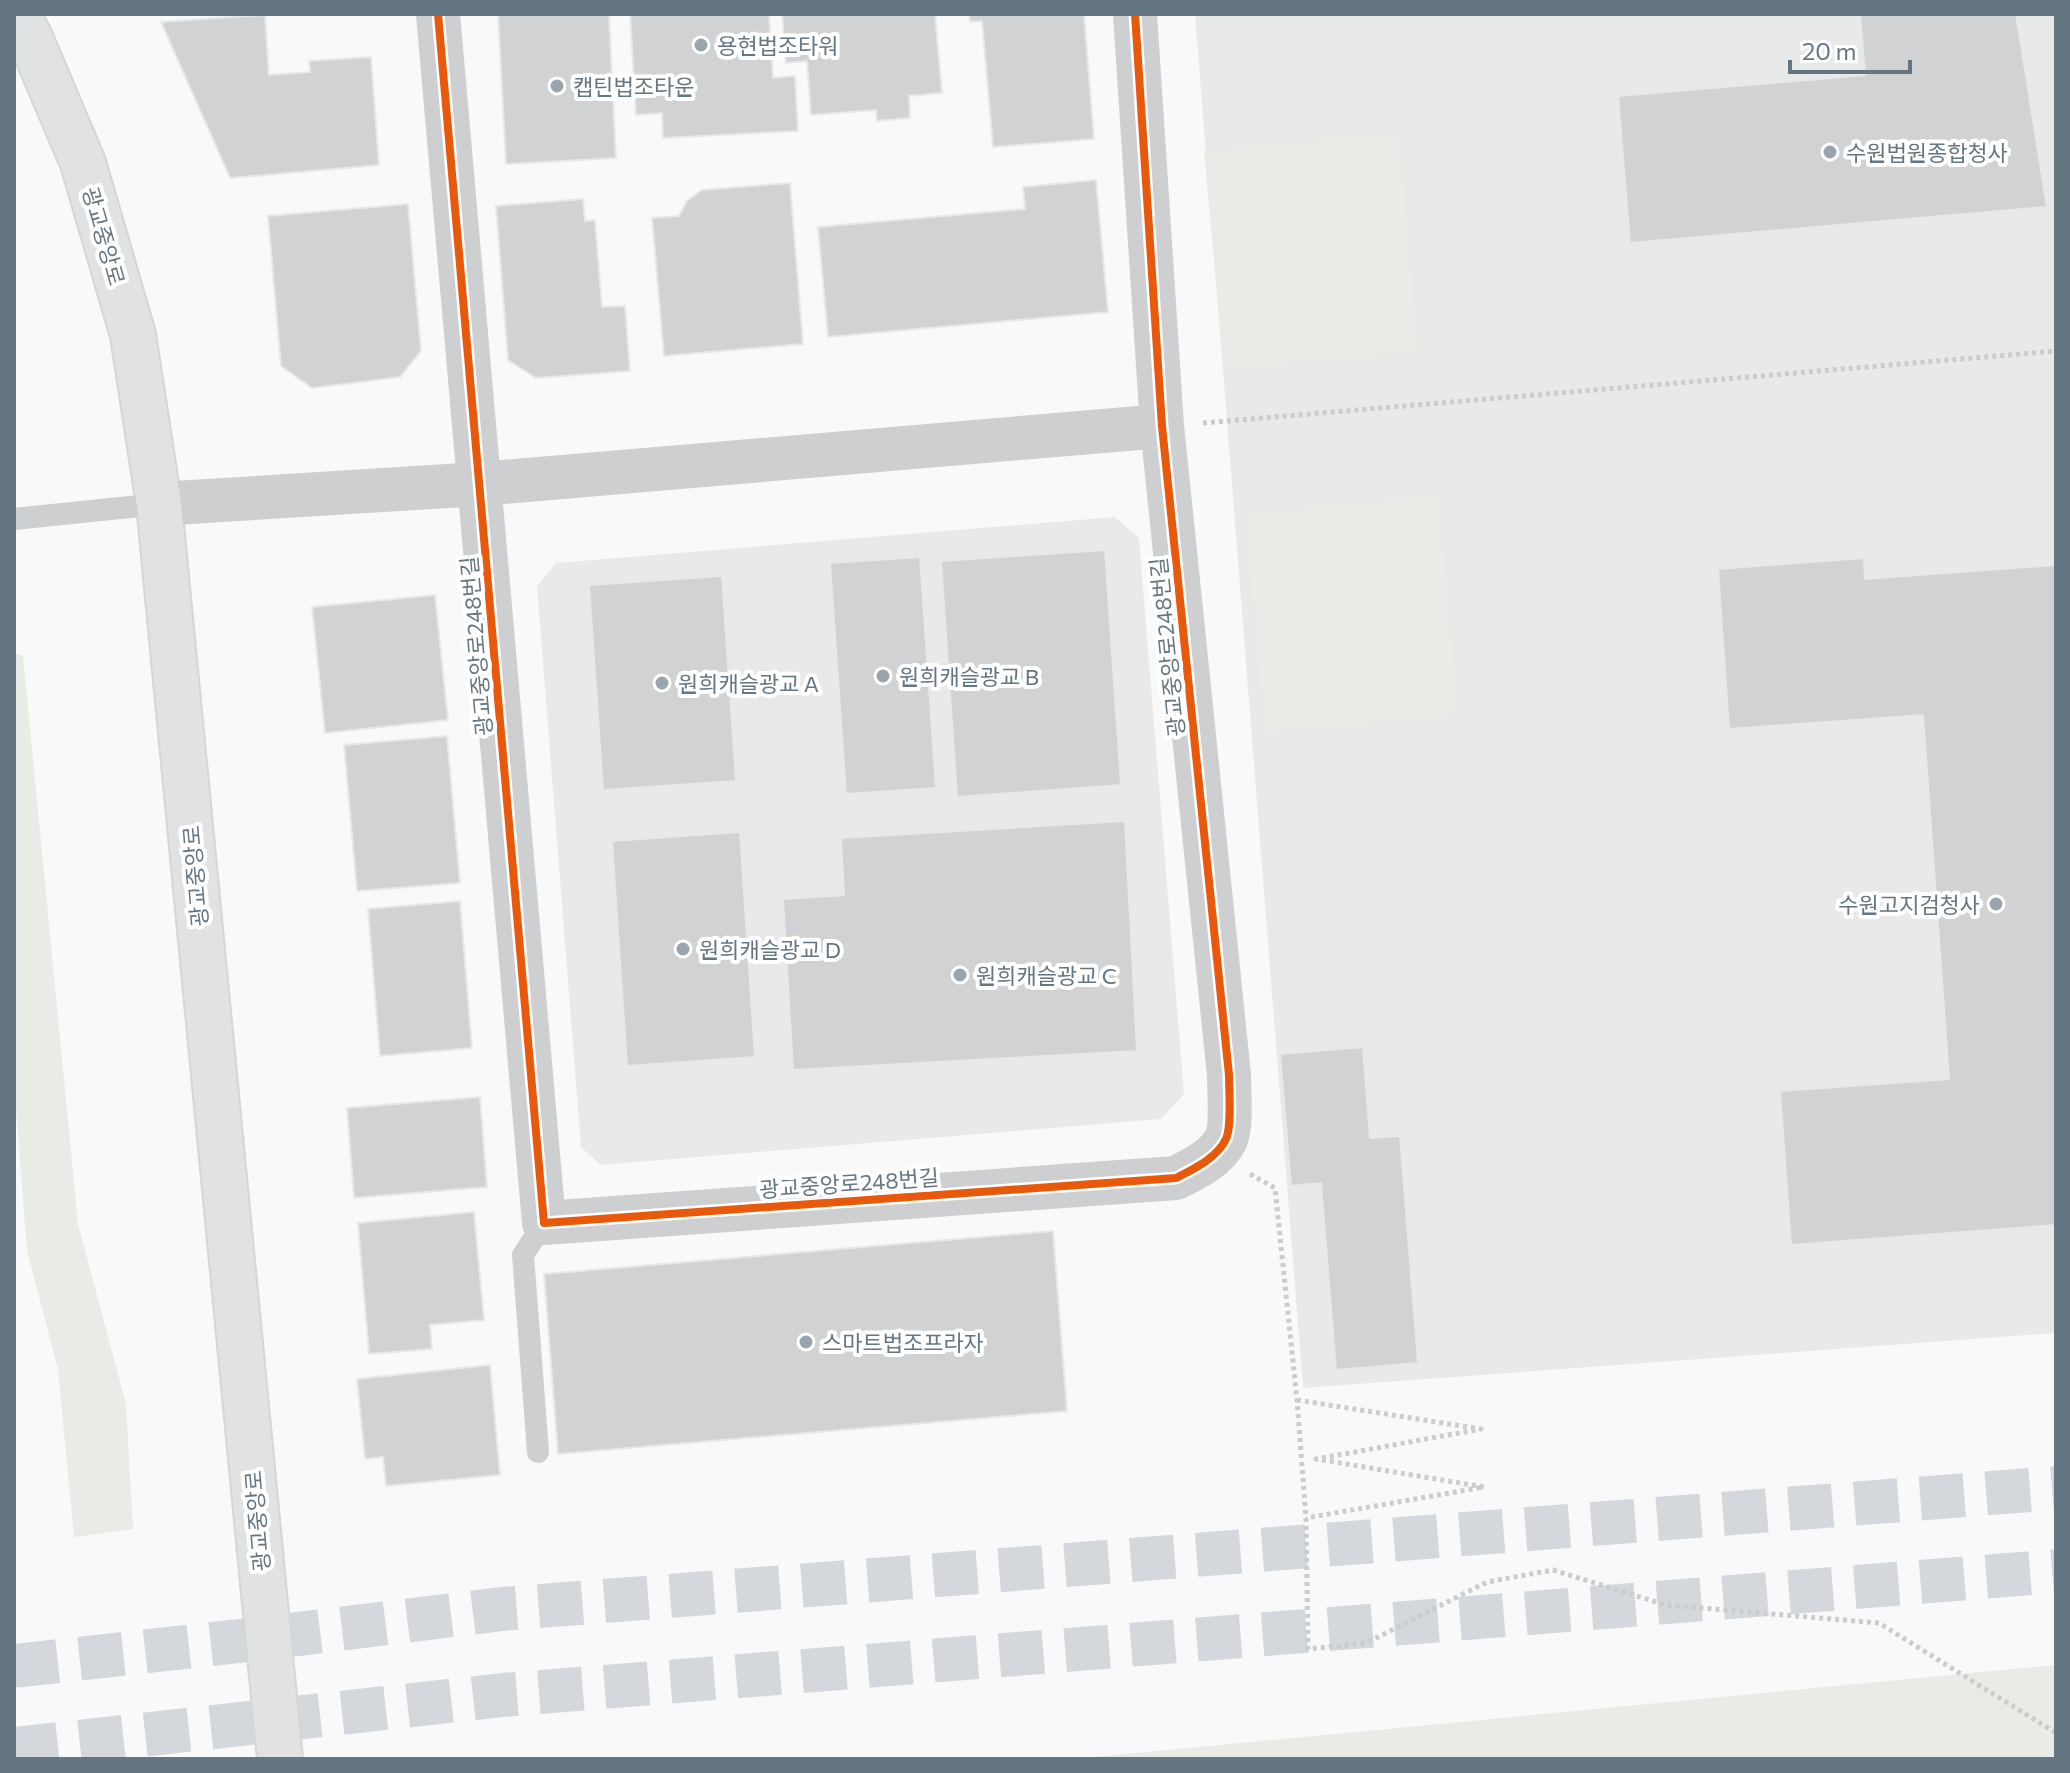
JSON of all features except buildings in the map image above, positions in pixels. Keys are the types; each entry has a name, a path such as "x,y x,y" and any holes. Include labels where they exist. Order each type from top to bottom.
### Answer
{"main road":[{"name":"광교중앙로","path":"17,14 83,163 133,335 159,504 280,1759"}],"street":[{"name":"광교중앙로248번길","path":"438,14 544,1223 1176,1178 1213,1156 1227,1138 1229,1075 1162,426 1135,14"},
{"path":"159,504 480,484 1162,426"}],"lane":[{"path":"14,519 159,504"},
{"path":"538,1452 523,1255 544,1223"}],"path":[{"path":"1162,426 2056,351"},
{"path":"1213,1156 1275,1188 1306,1518 1308,1649 1366,1643 1487,1582 1553,1570 1666,1605 1879,1623 2056,1733"},
{"path":"1297,1400 1481,1429 1316,1459 1484,1487 1306,1518"}],"shaded area":[{"path":"1195,14 2056,14 2056,1333 1303,1388"},
{"path":"1399,132 1419,352 1224,370 1204,151"},
{"path":"1439,495 1459,715 1264,733 1244,514"},
{"path":"1115,517 1139,538 1184,1094 1161,1119 601,1165 581,1147 537,586 556,563"},
{"path":"14,653 23,656 78,1224 126,1404 133,1529 74,1537 58,1369 27,1251 14,1082"},
{"path":"2056,1665 2056,1759 1073,1759"}],"tunnel":[{"path":"14,1666 502,1609 2056,1488"},
{"path":"14,1749 503,1695 2056,1571"}],"cycle path":[{"path":"438,14 544,1223 1176,1178 1211,1157 1226,1139 1230,1117 1229,1075 1162,426 1135,14"}],"place":[{"name":"용현법조타워","path":"701,45"},
{"name":"캡틴법조타운","path":"557,86"},
{"name":"수원법원종합청사","path":"1830,152"},
{"name":"원희캐슬광교 B","path":"883,676"},
{"name":"원희캐슬광교 A","path":"662,683"},
{"name":"수원고지검청사","path":"1996,904"},
{"name":"원희캐슬광교 D","path":"683,949"},
{"name":"원희캐슬광교 C","path":"960,975"},
{"name":"스마트법조프라자","path":"806,1342"}]}
